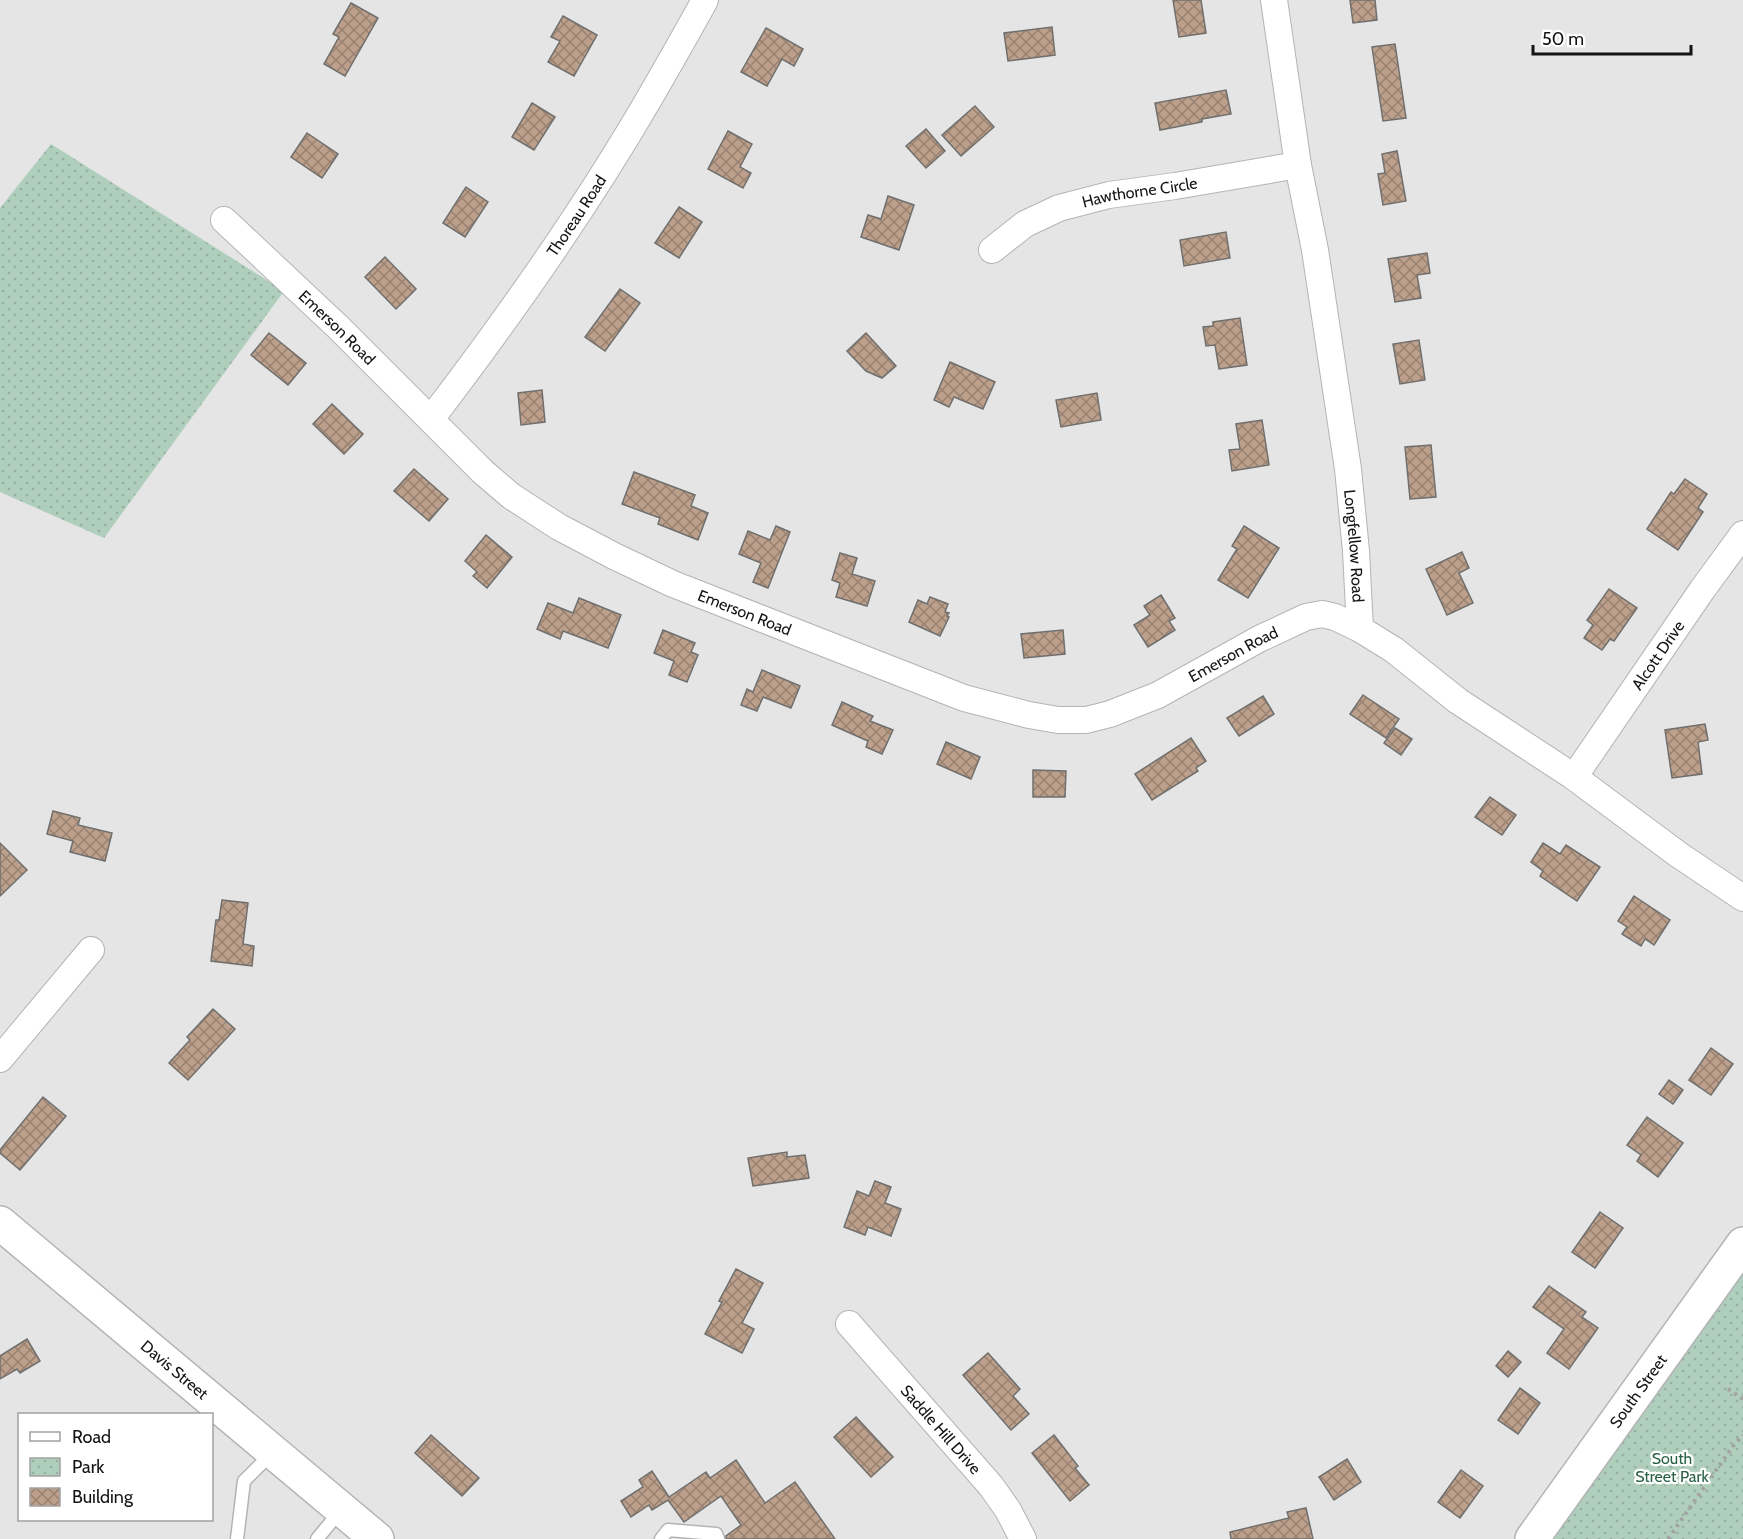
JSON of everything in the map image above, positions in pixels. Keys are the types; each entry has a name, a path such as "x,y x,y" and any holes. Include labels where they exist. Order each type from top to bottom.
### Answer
{"street":[{"name":"Thoreau Road","path":"431,419 490,341 584,202 649,100 705,0"},
{"name":"Longfellow Road","path":"1274,0 1298,165 1315,250 1348,469 1356,551 1360,629"},
{"name":"Hawthorne Circle","path":"992,250 1025,224 1059,208 1109,195 1298,165"},
{"name":"Emerson Road","path":"224,220 338,327 483,472 511,496 559,527 673,584 964,698 1029,715 1058,720 1086,720 1110,714 1158,695 1259,639 1306,617 1322,614 1335,617 1360,629"},
{"name":"Alcott Drive","path":"1574,777 1743,534"},
{"path":"1360,629 1394,650 1458,701 1574,777 1679,855 1743,898"},
{"path":"0,1059 91,950"},
{"name":"Davis Street","path":"0,1222 377,1539"},
{"name":"South Street","path":"1532,1539 1743,1244"},
{"name":"Saddle Hill Drive","path":"849,1324 991,1486 1008,1510 1023,1539"}],"lane":[{"path":"237,1539 244,1480 273,1451"},
{"path":"317,1539 342,1509"},
{"path":"661,1539 668,1530 716,1534 718,1539"}],"path":[{"path":"1728,1389 1743,1399"},
{"path":"1668,1539 1743,1435"}],"green space":[{"path":"51,144 284,291 104,538 0,492 0,208"},
{"name":"South Street Park","path":"1743,1244 1743,1539 1532,1539"}],"building":[{"path":"1173,0 1201,0 1206,33 1179,37"},
{"path":"1350,0 1375,0 1377,20 1353,23"},
{"path":"351,3 378,18 345,76 324,64 339,37 333,34"},
{"path":"563,16 597,35 574,76 548,62 560,41 551,37"},
{"path":"1052,27 1055,55 1008,61 1004,33"},
{"path":"766,28 803,49 794,66 782,59 767,86 741,72"},
{"path":"1395,44 1406,118 1383,121 1372,47"},
{"path":"1226,90 1231,114 1160,130 1155,103"},
{"path":"532,103 555,117 534,150 512,137"},
{"path":"975,106 994,127 961,156 942,135"},
{"path":"926,129 945,151 926,168 906,146"},
{"path":"728,131 752,144 740,167 751,173 743,188 708,169"},
{"path":"307,133 338,154 322,178 291,157"},
{"path":"1397,151 1406,201 1383,205 1378,174 1385,173 1382,154"},
{"path":"466,187 488,202 465,237 443,223"},
{"path":"888,196 914,205 899,250 861,237 868,215 881,219"},
{"path":"679,207 702,222 679,258 655,243"},
{"path":"1226,232 1230,258 1184,266 1180,240"},
{"path":"1427,253 1430,273 1417,275 1421,298 1395,302 1388,259"},
{"path":"385,257 416,289 396,309 365,277"},
{"path":"620,289 640,303 605,351 585,337"},
{"path":"1240,318 1247,365 1219,369 1215,345 1206,346 1203,327 1213,326 1213,322"},
{"path":"269,333 306,363 288,385 251,355"},
{"path":"866,333 896,366 882,378 866,371 847,351"},
{"path":"1419,340 1425,380 1400,384 1393,344"},
{"path":"950,362 995,382 983,409 954,397 949,407 934,400"},
{"path":"542,390 545,422 521,425 518,393"},
{"path":"1097,393 1101,420 1061,427 1056,400"},
{"path":"332,404 363,434 344,454 313,424"},
{"path":"1262,420 1269,465 1232,471 1229,450 1240,449 1236,424"},
{"path":"1431,445 1436,497 1410,499 1405,447"},
{"path":"414,469 448,499 429,521 394,491"},
{"path":"634,472 695,495 691,506 708,513 698,540 658,524 660,518 622,504"},
{"path":"1685,479 1707,494 1698,508 1703,512 1678,550 1647,529 1671,492 1674,494"},
{"path":"776,526 790,532 768,588 753,582 761,563 739,554 748,531 770,540"},
{"path":"1244,526 1279,548 1248,598 1218,580 1237,549 1232,546"},
{"path":"486,535 512,557 487,588 473,576 477,572 465,561"},
{"path":"1462,552 1469,568 1459,573 1473,603 1447,615 1426,569"},
{"path":"840,553 857,558 852,574 875,581 867,606 836,597 840,583 832,580"},
{"path":"1609,589 1637,608 1614,641 1610,639 1602,650 1584,638 1593,625 1587,620"},
{"path":"1161,595 1175,618 1169,621 1175,630 1148,647 1134,625 1150,615 1144,606"},
{"path":"930,597 948,604 945,612 949,613 947,616 949,617 940,636 909,622 918,600 927,604"},
{"path":"579,598 621,615 608,648 563,631 560,639 537,629 548,603 573,613"},
{"path":"663,630 695,643 691,652 698,655 687,682 669,675 674,661 654,653"},
{"path":"1063,630 1065,654 1024,658 1021,634"},
{"path":"762,670 800,686 791,708 763,697 757,711 741,705 747,689 753,692"},
{"path":"1363,695 1399,719 1386,738 1350,714"},
{"path":"1263,696 1274,714 1239,736 1227,718"},
{"path":"842,702 873,716 870,721 893,730 882,754 866,747 868,741 832,725"},
{"path":"1705,724 1708,740 1698,742 1702,774 1672,778 1665,730"},
{"path":"1395,728 1412,739 1401,755 1384,743"},
{"path":"1191,738 1206,761 1196,768 1198,771 1152,800 1135,774"},
{"path":"946,742 980,757 971,779 937,764"},
{"path":"1033,770 1066,771 1065,797 1033,797"},
{"path":"1490,797 1516,815 1502,835 1475,817"},
{"path":"53,811 80,818 78,825 112,833 105,861 70,852 73,841 47,834"},
{"path":"0,843 27,870 0,896"},
{"path":"1543,843 1560,854 1566,845 1600,867 1577,901 1540,876 1543,871 1531,862"},
{"path":"1634,896 1670,920 1654,945 1645,939 1641,946 1622,934 1627,927 1618,921"},
{"path":"222,900 248,903 243,944 254,946 252,966 211,961 216,920 219,920"},
{"path":"213,1009 235,1029 188,1080 169,1063 190,1040 187,1037"},
{"path":"1711,1048 1733,1064 1711,1095 1689,1080"},
{"path":"1669,1080 1683,1090 1673,1104 1659,1094"},
{"path":"43,1097 66,1116 20,1170 0,1153 0,1150"},
{"path":"1647,1117 1683,1143 1658,1177 1637,1161 1641,1155 1627,1145"},
{"path":"787,1152 787,1157 805,1155 809,1178 753,1186 748,1158"},
{"path":"875,1181 891,1187 885,1203 901,1209 891,1236 868,1227 865,1235 844,1227 857,1191 869,1196"},
{"path":"1600,1212 1623,1228 1595,1268 1572,1252"},
{"path":"736,1269 763,1283 742,1323 754,1329 742,1353 705,1334"},
{"path":"1549,1286 1586,1312 1582,1317 1598,1328 1569,1369 1547,1353 1564,1329 1533,1307"},
{"path":"27,1339 40,1361 20,1373 17,1369 0,1379 0,1356"},
{"path":"1508,1351 1521,1362 1508,1377 1496,1366"},
{"path":"988,1353 1020,1389 1013,1396 1029,1414 1011,1430 963,1375"},
{"path":"1520,1388 1540,1403 1518,1434 1498,1420"},
{"path":"856,1417 893,1457 871,1477 834,1437"},
{"path":"431,1435 479,1478 462,1496 415,1453"},
{"path":"1054,1435 1078,1466 1075,1468 1089,1485 1070,1501 1032,1453"},
{"path":"1347,1459 1361,1482 1334,1500 1319,1477"},
{"path":"736,1460 765,1503 795,1482 835,1539 726,1539 726,1536 741,1525 721,1496 684,1522 668,1500 652,1510 649,1505 631,1517 621,1501 643,1487 639,1480 652,1471 669,1497 706,1472 710,1478"},
{"path":"1461,1470 1483,1486 1460,1518 1438,1502"},
{"path":"1306,1508 1313,1539 1231,1539 1230,1532 1289,1518 1287,1512"}]}
